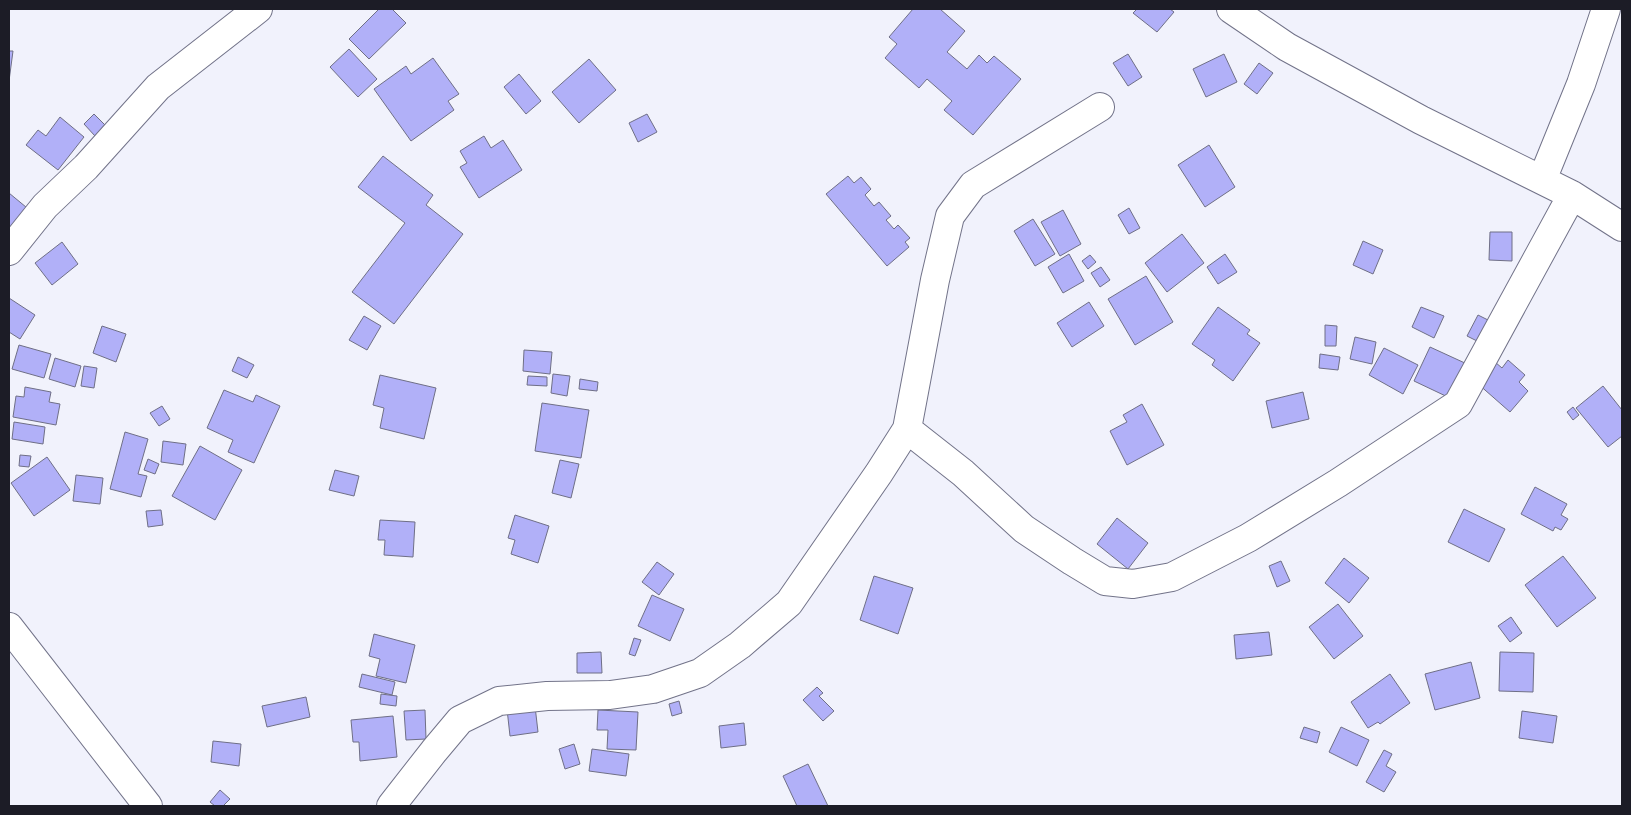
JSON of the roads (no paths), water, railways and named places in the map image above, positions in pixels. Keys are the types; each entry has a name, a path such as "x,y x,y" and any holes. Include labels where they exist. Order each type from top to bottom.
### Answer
{"street":[{"path":"9,251 45,206 86,168 158,87 258,9"},
{"path":"1231,9 1287,47 1421,120 1572,195 1622,227"},
{"path":"1542,180 1581,84 1606,9"},
{"path":"392,806 460,720 499,701 547,696 610,695 652,690 700,673 740,645 789,603 879,474 907,429 935,280 950,216 973,185 1100,107"},
{"path":"907,429 963,473 1024,529 1105,581 1133,584 1172,578 1248,538 1338,483 1458,404 1572,195"},
{"path":"9,627 148,806"}]}
